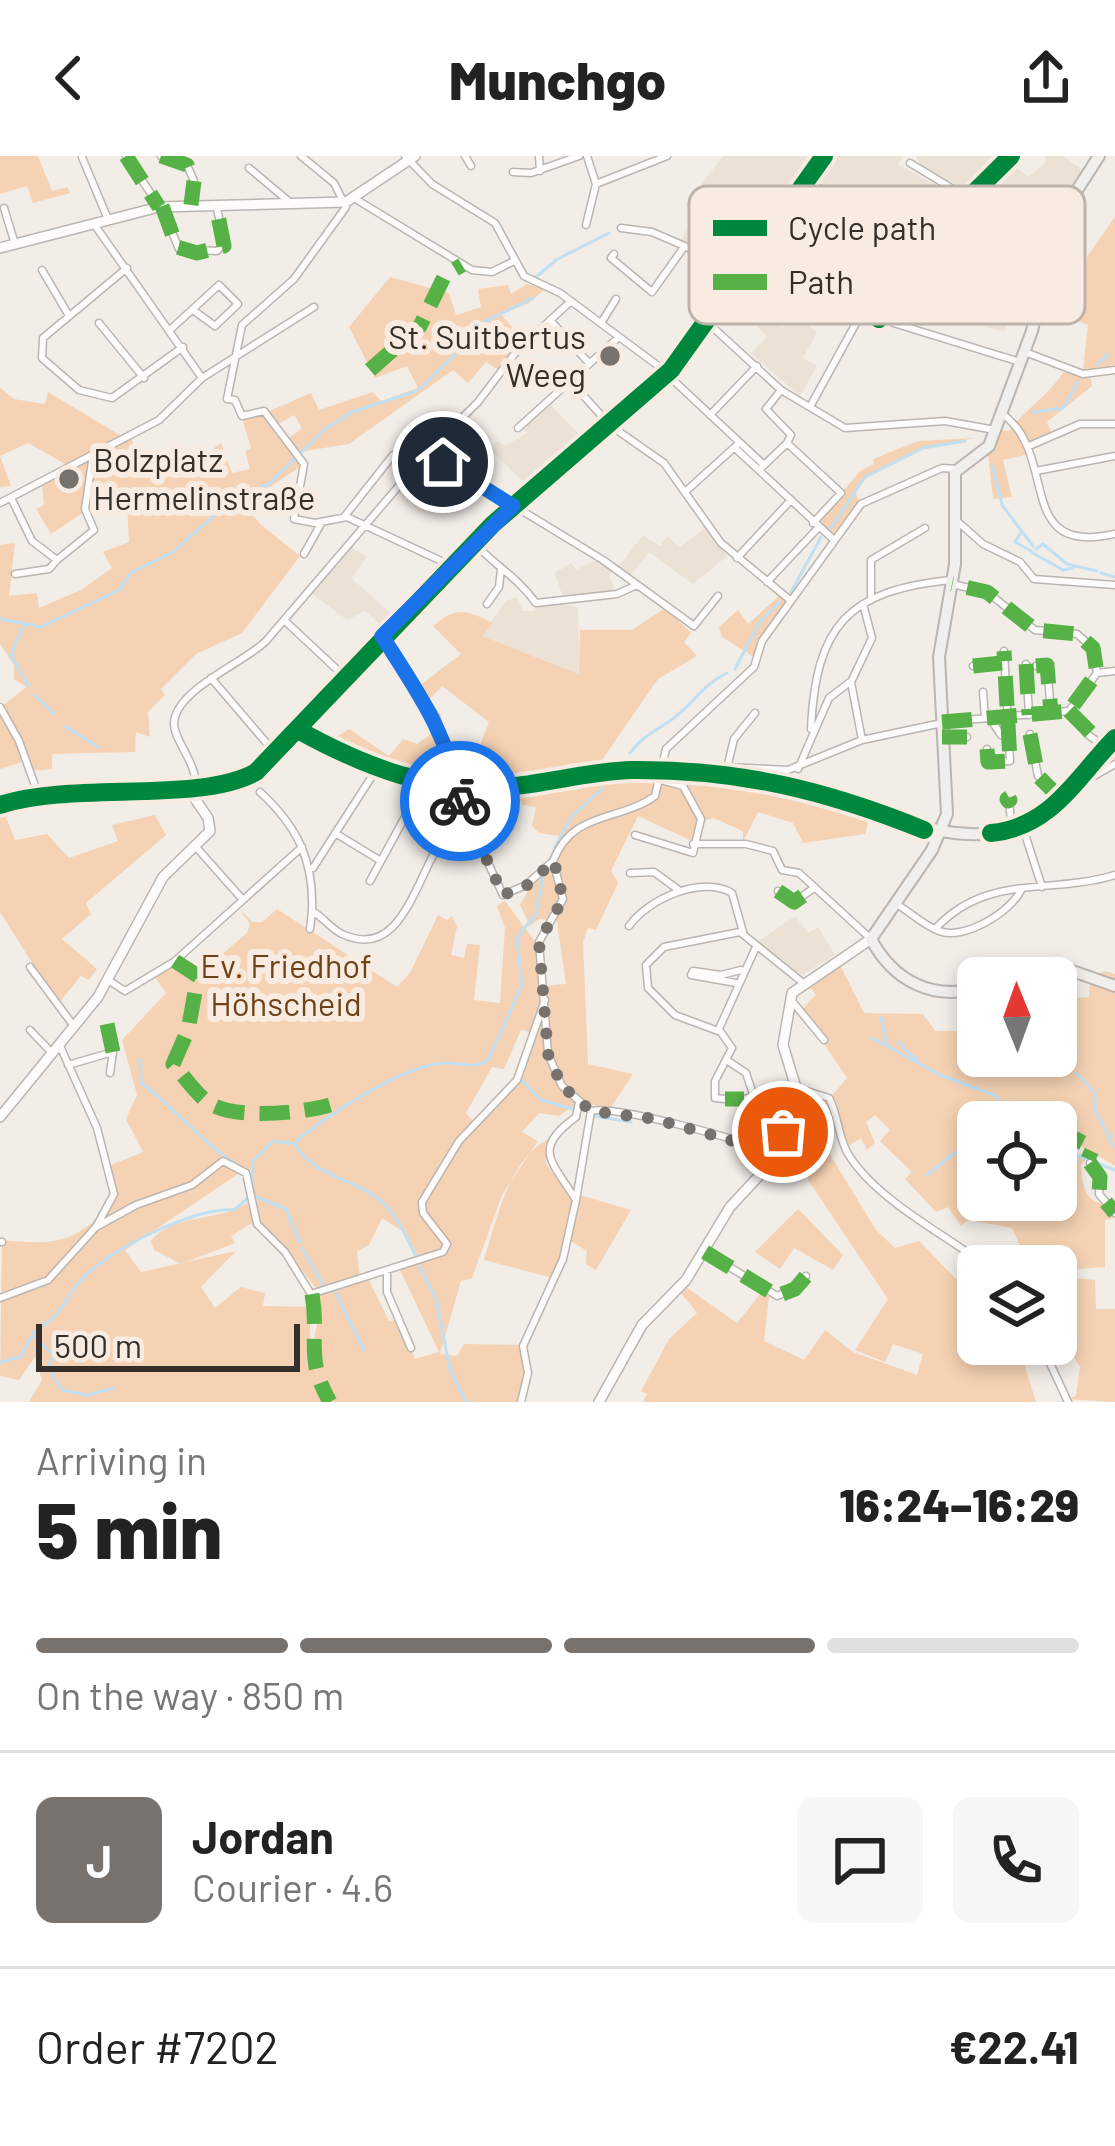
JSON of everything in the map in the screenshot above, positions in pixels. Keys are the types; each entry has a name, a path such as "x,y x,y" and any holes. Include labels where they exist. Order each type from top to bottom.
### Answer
{"main road":[{"path":"802,186 824,156"},
{"path":"1080,186 1100,156"},
{"path":"0,805 38,794 193,787 239,780 276,754 446,561 475,543 667,373 704,324"},
{"path":"957,990 914,984 892,969 871,939 898,905 946,819 939,657 952,582 956,469 986,449 1030,324"},
{"path":"301,726 376,770 425,781 507,787 613,771 662,769 819,790 941,835 1017,828 1062,800 1110,751 1115,738"},
{"path":"924,830 946,819"},
{"path":"946,819 958,835"},
{"path":"924,830 932,850"},
{"path":"932,850 958,835"},
{"path":"1077,973 1115,986"}],"street":[{"path":"126,156 182,250 222,248 225,243 216,205"},
{"path":"161,156 187,165 194,181 191,205"},
{"path":"301,156 350,200 472,270 492,272 514,261"},
{"path":"465,156 471,166"},
{"path":"539,156 540,171"},
{"path":"513,172 540,171 583,156 596,184 586,225"},
{"path":"596,184 667,156"},
{"path":"980,186 1011,156"},
{"path":"82,157 107,217"},
{"path":"446,561 344,517 322,522 292,515 304,471 297,455 264,411 242,416 235,400 227,399 242,325 294,279 350,200 409,157 431,184 492,221 530,281 571,301 667,373 834,540"},
{"path":"910,163 948,186"},
{"path":"249,168 294,206"},
{"path":"807,179 816,186"},
{"path":"0,248 160,207 294,206 350,200"},
{"path":"331,203 339,219"},
{"path":"4,208 15,244"},
{"path":"92,221 202,378"},
{"path":"621,228 647,230 689,248"},
{"path":"614,254 611,257 652,292 685,247"},
{"path":"127,268 68,314 39,348 42,358 68,381 106,398 144,378 183,347"},
{"path":"41,270 68,314"},
{"path":"171,329 220,285 238,304 215,326 193,310"},
{"path":"601,323 616,299"},
{"path":"0,1118 76,1027 108,980 163,877 211,827 193,787 194,761 174,721 211,678 251,656 428,453 571,301"},
{"path":"0,503 162,419 202,378 314,308"},
{"path":"550,320 590,363"},
{"path":"99,323 144,378"},
{"path":"708,324 781,390 848,428 945,421 995,430"},
{"path":"810,407 856,324"},
{"path":"894,324 1083,374 1115,370"},
{"path":"518,428 619,337"},
{"path":"710,415 757,366"},
{"path":"570,381 609,424 662,462 737,558 791,601"},
{"path":"761,468 791,435 766,407 781,390"},
{"path":"1001,413 1028,446 1047,517 1067,536 1115,534"},
{"path":"1028,446 1083,423 1115,424"},
{"path":"767,582 841,493 787,442"},
{"path":"684,492 737,445"},
{"path":"428,453 694,626 718,596"},
{"path":"15,574 50,568 95,527 86,509 93,455"},
{"path":"344,517 394,455"},
{"path":"1036,471 1115,456"},
{"path":"382,636 436,717 468,820 503,895 526,886 590,818 655,796 668,747 754,667 762,641 863,502 942,468 956,469"},
{"path":"12,500 32,541 57,560"},
{"path":"737,558 790,501"},
{"path":"954,519 982,544 1020,562 1034,579 1115,585"},
{"path":"304,554 322,522"},
{"path":"797,769 811,729 829,698 851,682 872,638 869,562 925,528"},
{"path":"475,543 501,569 520,578 536,603 617,594 637,585"},
{"path":"487,604 499,587 501,569"},
{"path":"811,729 813,685 827,637 842,616 909,586 952,582 987,592 1035,630 1077,634 1093,648 1097,673"},
{"path":"284,620 345,677"},
{"path":"987,749 988,762 1010,760 1004,651"},
{"path":"973,666 1003,663"},
{"path":"1026,664 1029,715"},
{"path":"1036,665 1047,664 1051,713"},
{"path":"662,769 797,769 862,740 942,723 1069,711 1097,673 1115,670"},
{"path":"211,678 276,754"},
{"path":"851,682 862,740"},
{"path":"983,692 988,718 1001,735"},
{"path":"0,707 20,741 38,794"},
{"path":"1069,711 1110,751"},
{"path":"727,768 732,742 755,713"},
{"path":"1030,734 1040,779 1062,800"},
{"path":"942,737 967,737"},
{"path":"1088,780 1115,764"},
{"path":"635,835 689,854 701,819 683,786 662,769"},
{"path":"311,869 376,770"},
{"path":"370,881 425,781"},
{"path":"260,792 291,823 311,869 310,929"},
{"path":"1009,801 1042,887"},
{"path":"638,816 634,813 642,804"},
{"path":"312,911 344,935 367,940 387,934 398,926 451,826 468,820"},
{"path":"335,833 381,861"},
{"path":"599,1402 642,1325 705,1252 730,1207 766,1172 776,1153 797,1088 783,1050 790,998 802,982 871,939 796,872 782,870 772,850 746,844 693,844"},
{"path":"196,847 243,900"},
{"path":"108,980 125,991 152,975 302,847"},
{"path":"554,861 563,899 539,942 549,1061 562,1086 591,1111 655,1119 776,1153"},
{"path":"630,873 654,872 680,891"},
{"path":"935,929 973,898 1115,874"},
{"path":"778,891 794,902 814,888"},
{"path":"898,905 935,929 952,933 989,919 1012,904 1022,888"},
{"path":"629,926 644,909 680,891 728,889 743,932 802,982"},
{"path":"725,1099 715,1098 715,1083 728,1061 731,1044 718,1031 663,1007 648,988 646,965 664,947 743,932"},
{"path":"718,1031 741,970 756,947"},
{"path":"30,967 61,1016 76,1027"},
{"path":"736,982 690,973 741,970"},
{"path":"790,998 824,1040"},
{"path":"96,1227 139,1204 196,1184 220,1161 245,1172 259,1228 280,1246 311,1294 387,1274 443,1252 447,1243 423,1213 422,1202 459,1141 517,1080 545,1000"},
{"path":"0,1298 42,1285 96,1227 112,1202 115,1184 68,1065 30,1030"},
{"path":"68,1065 113,1052 110,1073"},
{"path":"728,1061 748,1075 754,1097 744,1099"},
{"path":"797,1088 830,1098 846,1149 862,1171 957,1247"},
{"path":"576,1200 548,1147 554,1132 576,1117 579,1102"},
{"path":"521,1402 528,1373 523,1349 563,1259 591,1111"},
{"path":"1090,1163 1100,1177 1100,1194 1115,1213"},
{"path":"705,1252 777,1296 795,1289 806,1276"},
{"path":"387,1274 387,1292 411,1348"},
{"path":"1051,1365 1068,1402"}],"shaded area":[{"path":"723,156 818,156 795,186 700,186"},
{"path":"829,156 902,156 898,165 938,186 819,186 812,179"},
{"path":"916,156 1005,156 973,186 959,186 921,165"},
{"path":"1044,156 1063,156 1086,172 1076,186 986,186 1010,162 1028,177 1046,162"},
{"path":"689,226 689,247 679,243"},
{"path":"755,324 780,324 782,328 806,324 817,332 803,358 817,366 800,396 751,353 767,337"},
{"path":"976,324 1008,324 1003,332"},
{"path":"549,403 584,439 529,487 490,450 498,440 505,446 527,433 522,427"},
{"path":"705,528 727,556 693,584 649,552 630,576 618,567 643,535 660,546 668,536 679,548"},
{"path":"350,546 367,557 351,578 394,616 384,628 365,611 347,620 311,593"},
{"path":"601,558 614,567 609,576 617,594 558,603 578,608 580,674 481,636 506,601 517,597 523,611 535,611 536,603 563,598 555,573 571,563 576,570"},
{"path":"795,916 808,933 818,927 835,955 802,975 756,943"}],"green space":[{"path":"0,156 38,156 52,191 68,187 70,193 33,203 27,186 0,194"},
{"path":"1115,217 1115,365 1083,370 1088,325 1085,260"},
{"path":"390,277 449,293 456,315 481,307 478,289 508,285 511,294 527,284 545,289 529,303 501,314 523,340 497,369 486,362 468,383 453,370 349,444 305,451 296,459 301,466 245,504 260,524 300,556 242,633 196,654 161,689 165,695 148,712 150,737 136,732 135,752 52,754 52,769 32,771 28,760 0,769 0,708 26,687 14,679 14,665 0,644 0,545 15,543 9,596 37,593 39,608 81,590 112,568 103,552 129,542 127,504 118,496 89,502 84,512 51,534 36,509 44,505 42,485 130,437 151,476 182,453 192,464 221,443 232,473 250,469 245,451 251,448 242,418 259,411 283,443 302,428 294,415 275,426 267,412 311,393 319,410 373,392 381,401 418,388 407,366 375,378 349,327"},
{"path":"1063,372 1091,379 1092,386 1047,422 1052,434 1026,445 1029,454 1003,460 1012,497 993,499 988,454 1000,430 1009,431"},
{"path":"0,388 14,399 45,404 48,392 123,437 69,466 28,443 0,456"},
{"path":"974,438 928,447 864,479 856,493 859,503 834,537 817,522 860,471 874,464 873,459 918,441"},
{"path":"0,456 11,486 0,487"},
{"path":"779,596 787,602 769,623 755,658 722,637 719,627 738,610 748,624"},
{"path":"665,608 691,633 684,642 697,656 658,679 597,767 507,782 466,781 489,722 442,686 429,700 419,686 461,654 433,626 455,613 476,615 493,623 482,636 579,674 580,630 632,630"},
{"path":"349,729 389,756 403,739 417,744 438,729 457,781 379,766 330,741"},
{"name":"Ev. Friedhof Höhscheid","path":"647,777 775,787 870,814 865,834 803,843 793,823 758,812 743,842 743,831 713,818 700,822 692,841 638,816 611,871 618,883 596,930 588,928 583,942 588,1064 633,1074 611,1107 576,1097 558,1071 547,1000 543,999 530,1032 521,1030 504,1069 492,1067 466,1113 474,1122 462,1140 520,1079 544,1007 554,1070 576,1104 559,1116 539,1113 522,1132 538,1141 502,1195 472,1278 461,1281 440,1354 457,1356 464,1344 522,1345 526,1370 519,1402 29,1402 42,1380 35,1357 19,1380 0,1376 2,1240 39,1242 67,1237 92,1223 116,1195 111,1165 143,1152 126,1119 137,1095 122,1040 166,993 155,977 176,964 197,975 247,933 250,924 239,908 252,922 262,922 277,909 397,987 410,973 438,915 447,920 452,916 457,927 451,955 464,958 467,944 480,945 474,1000 500,1003 505,928 497,906 505,901 536,943 543,986 566,984 557,921 539,919 530,926 520,905 535,879 545,875 559,836 539,833 532,826 536,807 523,805 514,792 580,780","holes":["459,1144 422,1205 434,1229 418,1205","253,1169 251,1198 262,1228 273,1233 318,1291 360,1278 357,1251 369,1245 382,1218 405,1233 421,1261 450,1243 446,1252 400,1270 439,1352 415,1359 398,1320 389,1321 368,1278 313,1295 317,1325 311,1353 320,1384 309,1352 311,1307 263,1306 265,1293 241,1287 215,1308 201,1287 236,1251 141,1272 125,1250 238,1174"]},
{"path":"17,805 20,811 6,817 15,840 47,834 69,858 118,841 112,825 155,815 166,835 86,903 91,914 62,939 97,969 89,980 81,976 58,1004 0,912 0,811"},
{"path":"839,963 864,1013 923,1014 935,1031 957,1031 957,1077 1077,1077 1077,998 1089,997 1090,982 1077,979 1077,974 1115,974 1115,1166 1077,1143 1077,1101 957,1101 957,1220 948,1207 936,1212 905,1179 912,1172 880,1141 890,1130 875,1115 866,1122 875,1143 867,1150 861,1138 846,1147 831,1097 847,1078 801,1010 816,995 807,983"},
{"path":"815,1130 876,1230 895,1248 919,1241 957,1280 957,1365 1024,1365 1036,1402 643,1402 647,1394 641,1391 669,1339 697,1313 680,1292 686,1287 737,1323 761,1293 769,1296 764,1341 804,1360 825,1330 853,1352 917,1375 923,1354 893,1344 885,1362 855,1350 888,1299 808,1180"},
{"path":"549,1139 546,1164 575,1202 553,1278 484,1260 514,1176 535,1148"},
{"path":"1077,1155 1086,1159 1081,1165 1086,1192 1108,1205 1115,1218 1105,1220 1105,1267 1077,1269 1077,1245 1020,1245 1012,1228 974,1221 1077,1221"},
{"path":"580,1195 631,1210 596,1270 586,1264 587,1251 567,1239"},
{"path":"247,1203 254,1222 231,1236 235,1243 181,1264 154,1250 151,1241 171,1226"},
{"path":"798,1209 843,1255 833,1270 794,1248 780,1269 755,1252"},
{"path":"1077,1278 1095,1280 1096,1309 1115,1309 1115,1402 1068,1399 1076,1396 1080,1367"}],"waterway":[{"path":"535,278 556,260 609,233"},
{"path":"0,619 41,627 119,590 132,572 173,552 234,498 269,484 325,429 352,412 417,391 468,342 472,328 533,298"},
{"path":"1098,364 1108,354"},
{"path":"1033,412 1063,408 1078,382"},
{"path":"830,529 865,477 923,448 965,441"},
{"path":"992,465 1002,505 1033,546"},
{"path":"1020,534 1015,542 1031,551"},
{"path":"791,592 821,537"},
{"path":"1036,549 1043,544 1067,564 1097,571"},
{"path":"1033,553 1063,570 1072,568"},
{"path":"1101,573 1115,577"},
{"path":"735,669 759,623 779,602"},
{"path":"23,626 11,655 29,686"},
{"path":"630,753 727,673"},
{"path":"34,694 54,714"},
{"path":"64,726 98,747"},
{"path":"555,847 572,816 603,788"},
{"path":"253,1190 252,1161 274,1141 294,1144 344,1107 408,1072 488,1060 522,985 517,938 536,913 543,875"},
{"path":"881,1017 887,1046 999,1101"},
{"path":"871,1038 885,1045"},
{"path":"899,1042 918,1062"},
{"path":"140,1060 141,1083 236,1164"},
{"path":"1077,1073 1095,1093 1095,1111 1115,1147"},
{"path":"522,1080 541,1100 573,1109"},
{"path":"594,1116 631,1122"},
{"path":"296,1146 312,1164 382,1202 416,1256"},
{"path":"927,1175 957,1152"},
{"path":"1077,1155 1115,1170"},
{"path":"252,1195 286,1209 300,1243"},
{"path":"0,1362 20,1357 37,1327 50,1320 80,1281 110,1257 175,1223 234,1210 248,1198"},
{"path":"302,1248 324,1286"},
{"path":"419,1266 435,1296"},
{"path":"335,1292 364,1350"},
{"path":"436,1298 450,1370 466,1402"},
{"path":"35,1338 54,1355 48,1367 62,1390 86,1395 115,1388"}],"marked path":[{"path":"126,156 159,207"},
{"path":"161,156 187,165 194,181 191,205"},
{"path":"162,206 177,247 197,253 224,246 216,205"},
{"path":"370,370 420,326 445,275 462,265"},
{"path":"942,722 1069,711 1097,673 1093,648 1077,634 1035,630 987,592 952,584"},
{"path":"987,749 988,762 1010,761 1004,651"},
{"path":"973,666 1002,663"},
{"path":"1026,664 1029,715"},
{"path":"1036,666 1047,665 1051,713"},
{"path":"1069,711 1106,748"},
{"path":"1030,734 1038,776 1062,800"},
{"path":"942,737 967,737"},
{"path":"1009,798 1010,800 1008,801 1007,799 1009,798"},
{"path":"778,891 794,902 814,888"},
{"path":"175,961 198,976 188,1030 173,1064 206,1101 249,1113 330,1105"},
{"path":"107,1024 113,1052"},
{"path":"725,1099 744,1099"},
{"path":"1077,1140 1093,1148 1088,1159"},
{"path":"1090,1163 1100,1177 1099,1194 1115,1213"},
{"path":"705,1252 777,1296 795,1289 806,1276"},
{"path":"312,1294 315,1360 330,1402"}],"cycle path":[{"path":"803,186 824,156"},
{"path":"981,186 1011,156"},
{"path":"0,805 63,794 202,787 256,772 493,524 671,370 704,324"},
{"path":"298,730 349,756 429,782 485,788 617,771 709,773 816,793 924,830"},
{"path":"991,833 1012,829 1047,811 1115,738"}],"way so far":[{"path":"460,801 492,880 503,895 526,886 554,861 563,899 539,942 549,1061 562,1086 591,1111 604,1108 655,1119 776,1153 783,1132"}],"place":[{"name":"St. Suitbertus Weeg","path":"610,356"},
{"name":"Bolzplatz Hermelinstraße","path":"69,479"}],"route":[{"path":"443,462 513,506 382,636 436,717 459,783 460,801"}]}
